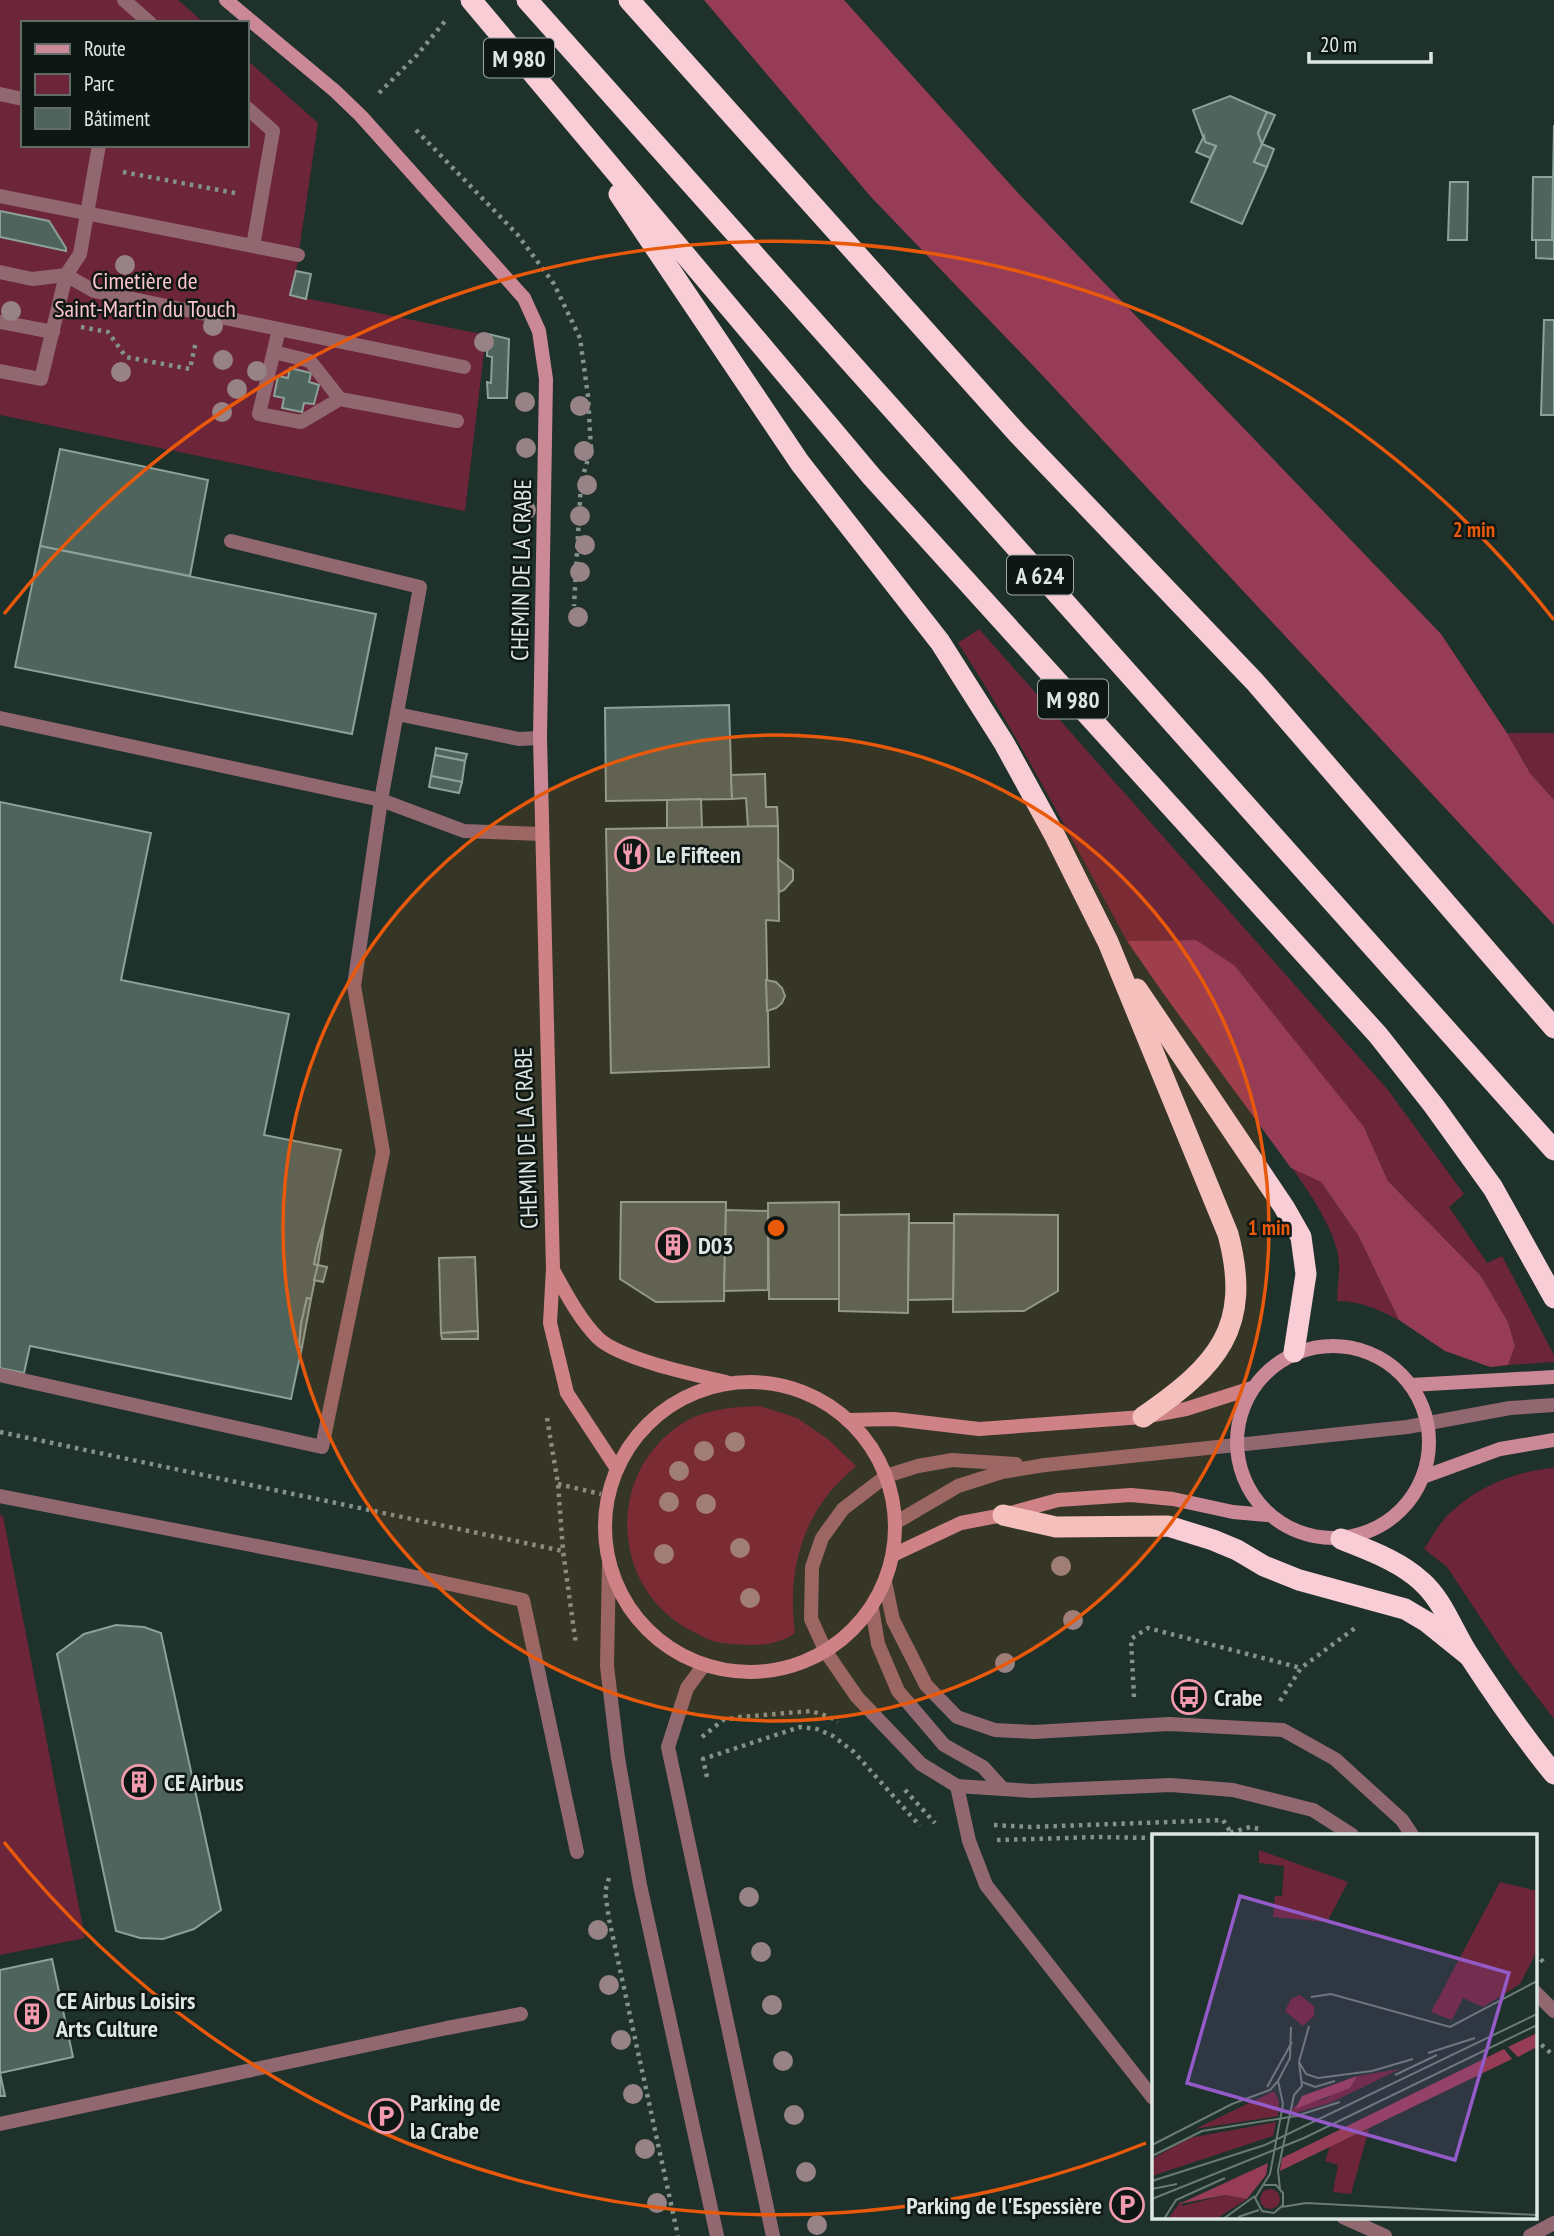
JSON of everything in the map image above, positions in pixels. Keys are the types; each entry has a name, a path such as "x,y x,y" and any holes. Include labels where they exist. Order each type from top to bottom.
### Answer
{"highway":[{"name":"M 980","path":"471,0 872,477 1378,1035 1434,1106 1493,1188 1554,1298"},
{"name":"A 624","path":"527,0 1554,1150"},
{"path":"629,0 1017,433 1255,682 1554,1028"},
{"path":"568,117 800,464 881,565 952,661 1004,743 1055,836 1108,942 1228,1234 1237,1280 1237,1298 1231,1321 1210,1362 1177,1394 1143,1417"},
{"path":"1108,942 1284,1207 1301,1237 1306,1274 1294,1352"},
{"path":"1003,1515 1056,1527 1168,1526 1213,1540 1299,1580 1405,1609 1427,1622 1468,1655"},
{"path":"1341,1539 1390,1560 1423,1582 1468,1655 1554,1774"}],"street":[{"path":"124,0 148,21"},
{"name":"CHEMIN DE LA CRABE","path":"226,0 335,92 369,125 524,298 539,331 545,379 540,738 553,1269 550,1323 567,1392 617,1469"},
{"path":"0,94 21,99"},
{"path":"248,109 273,131 253,246"},
{"path":"0,371 41,379 66,275 80,254 99,147"},
{"path":"0,196 298,255"},
{"path":"0,272 32,279 66,275 94,291 464,367"},
{"path":"0,322 54,327"},
{"path":"279,329 259,414 301,422 340,398"},
{"path":"274,352 310,361 340,398 457,421"},
{"path":"0,1375 322,1447 383,1152 354,986 382,800 420,586 231,541"},
{"path":"397,714 519,739 540,738"},
{"path":"0,718 382,800 464,831 541,834"},
{"name":"CHEMIN DE LA CRABE","path":"553,1269 575,1309 600,1340 628,1354 666,1367 728,1383"},
{"path":"1326,1345 1359,1348 1388,1362 1411,1385 1422,1403 1428,1422 1429,1450 1423,1477 1410,1501 1391,1520 1367,1533 1341,1539 1312,1537 1285,1527 1267,1515 1243,1480 1236,1446 1239,1416 1252,1388 1264,1374 1294,1352 1326,1345"},
{"path":"1411,1385 1554,1377"},
{"path":"761,1382 792,1388 822,1401 848,1420 870,1446 886,1476 895,1523 893,1555 885,1582 872,1608 859,1625 826,1652 797,1665 766,1672 724,1671 704,1665 677,1653 653,1636 633,1614 618,1589 609,1561 604,1528 608,1495 617,1469 636,1438 662,1412 682,1398 728,1383 761,1382"},
{"path":"848,1420 894,1419 979,1429 1143,1417 1198,1406 1252,1388"},
{"path":"895,1523 958,1486 1002,1472 1045,1465 1407,1427 1510,1408 1554,1405"},
{"path":"1423,1477 1500,1448 1554,1440"},
{"path":"1045,1465 952,1460 918,1466 886,1476 843,1509 822,1538 812,1567 811,1619 826,1652 857,1697 921,1764 957,1786 1032,1791 1171,1785 1233,1790 1313,1810 1350,1834"},
{"path":"893,1555 961,1523 1058,1500 1131,1495 1267,1515"},
{"path":"0,1496 431,1580 523,1601 577,1852"},
{"path":"609,1561 607,1666 618,1758 640,1885 717,2236"},
{"path":"885,1582 893,1620 926,1685 957,1717 995,1730 1034,1732 1169,1724 1283,1730 1335,1759 1402,1820 1411,1834"},
{"path":"872,1608 878,1644 898,1691 944,1745 983,1767 1003,1789"},
{"path":"704,1665 687,1688 668,1747 773,2236"},
{"path":"957,1786 969,1841 986,1885 1152,2097"},
{"path":"1536,1993 1554,2011"},
{"path":"0,2124 521,2014"},
{"path":"1345,2218 1385,2236"},
{"path":"1530,2236 1554,2223"}],"path":[{"path":"380,93 417,55 447,18"},
{"path":"95,167 261,198"},
{"path":"54,327 108,332 126,357 190,369 201,313"},
{"path":"0,1432 562,1551"},
{"path":"577,1647 562,1551 558,1484 608,1495"},
{"path":"1275,1710 1301,1668 1360,1624"},
{"path":"1134,1707 1131,1639 1148,1628 1301,1668"},
{"path":"703,1759 800,1727 817,1729 833,1736 854,1752 920,1826"},
{"path":"966,1824 1031,1827 1223,1820 1231,1833"},
{"path":"1226,1834 1250,1828 1261,1829"},
{"path":"612,1872 605,1892 609,1920 678,2236"},
{"path":"1536,2040 1554,2056"}],"green space":[{"name":"Cimetière de Saint-Martin du Touch","path":"0,0 178,0 202,21 21,21 21,147 248,147 248,61 318,123 290,295 486,335 465,511 0,415"},
{"path":"979,629 1388,1090 1464,1194 1449,1207 1487,1263 1502,1256 1554,1355 1554,1362 1508,1365 1515,1346 1508,1322 1481,1276 1388,1181 1364,1127 1196,940 1127,941 1025,753 958,643"},
{"path":"1507,733 1554,733 1554,800 1530,773"},
{"path":"1292,1168 1321,1182 1358,1235 1399,1320 1369,1306 1337,1301 1339,1262 1333,1239 1321,1213"},
{"path":"760,1406 797,1418 829,1440 856,1466 818,1508 802,1542 794,1577 795,1633 781,1640 758,1645 718,1642 694,1632 666,1613 646,1589 633,1561 627,1531 630,1500 640,1471 657,1445 683,1423 710,1412"},
{"path":"1554,1468 1554,1719 1508,1659 1447,1567 1424,1549 1446,1517 1473,1495 1512,1476"},
{"path":"0,1515 3,1516 85,1938 0,1955"}],"shaded area":[{"path":"704,0 844,0 1019,194 1441,634 1507,733 1530,773 1554,800 1554,925 1044,377 871,197"},
{"path":"1196,940 1235,966 1364,1127 1388,1181 1481,1276 1508,1322 1515,1346 1508,1365 1490,1367 1445,1351 1399,1320 1358,1235 1321,1182 1291,1168 1127,941"}],"building":[{"path":"1230,96 1267,112 1258,133 1262,144 1254,162 1267,167 1242,224 1191,202 1216,146 1205,142 1193,110"},
{"path":"1267,112 1275,115 1262,144 1258,133"},
{"path":"1554,125 1554,259 1536,258 1536,239 1552,240"},
{"path":"1204,136 1205,142 1216,146 1210,158 1196,152"},
{"path":"1262,144 1274,149 1267,167 1254,162"},
{"path":"1533,177 1553,177 1552,240 1532,240"},
{"path":"1450,182 1468,182 1467,240 1448,240"},
{"path":"0,211 49,221 66,251 0,237"},
{"path":"296,271 311,274 306,299 290,295"},
{"path":"1544,320 1554,320 1554,415 1541,415"},
{"path":"488,334 509,339 507,398 488,398 487,382 491,383 492,357 487,356"},
{"path":"290,368 311,373 309,382 319,385 314,404 304,403 302,412 282,408 284,398 274,396 278,376 288,378"},
{"path":"60,449 208,480 190,576 40,546"},
{"path":"40,546 376,614 352,734 15,667"},
{"path":"729,705 732,799 606,801 605,708"},
{"path":"436,748 467,754 465,761 435,755"},
{"path":"435,755 465,761 462,782 431,776"},
{"path":"765,774 766,807 777,807 778,826 748,827 746,798 732,799 731,775"},
{"path":"431,776 462,782 459,793 429,787"},
{"path":"701,799 702,828 667,829 667,800"},
{"path":"0,802 151,833 121,980 289,1014 264,1135 341,1150 314,1264 318,1265 311,1299 307,1298 301,1324 299,1347 302,1347 291,1399 30,1346 24,1373 0,1368"},
{"path":"778,826 779,921 766,920 769,1067 611,1073 606,829"},
{"path":"778,859 793,870 793,880 779,892"},
{"path":"766,980 776,982 785,996 776,1008 767,1011"},
{"name":"D03","path":"621,1202 726,1202 724,1301 656,1302 620,1279"},
{"path":"839,1202 840,1299 769,1299 768,1203"},
{"path":"726,1210 768,1211 768,1290 724,1291"},
{"path":"909,1214 908,1313 839,1311 839,1215"},
{"path":"954,1214 1058,1215 1058,1291 1024,1311 953,1312"},
{"path":"909,1223 954,1223 953,1299 908,1300"},
{"path":"324,1225 318,1265 314,1264"},
{"path":"475,1257 478,1331 441,1333 439,1258"},
{"path":"318,1265 327,1267 323,1282 314,1280"},
{"path":"307,1298 311,1299 302,1347 299,1347 301,1324"},
{"path":"478,1331 478,1339 442,1339 441,1333"},
{"name":"CE Airbus","path":"116,1625 144,1627 161,1633 221,1910 194,1929 163,1939 140,1938 116,1931 57,1654 84,1634"},
{"name":"CE Airbus Loisirs Arts Culture","path":"52,1959 73,2057 0,2073 0,1970"},
{"path":"0,2073 5,2096 0,2096"}],"place":[{"name":"Le Fifteen","path":"632,854"},
{"name":"D03","path":"673,1245"},
{"name":"Crabe","path":"1189,1697"},
{"name":"CE Airbus","path":"139,1782"},
{"name":"CE Airbus Loisirs Arts Culture","path":"32,2014"},
{"name":"Parking de la Crabe","path":"386,2116"},
{"name":"Parking de l'Espessière","path":"1127,2205"}]}
